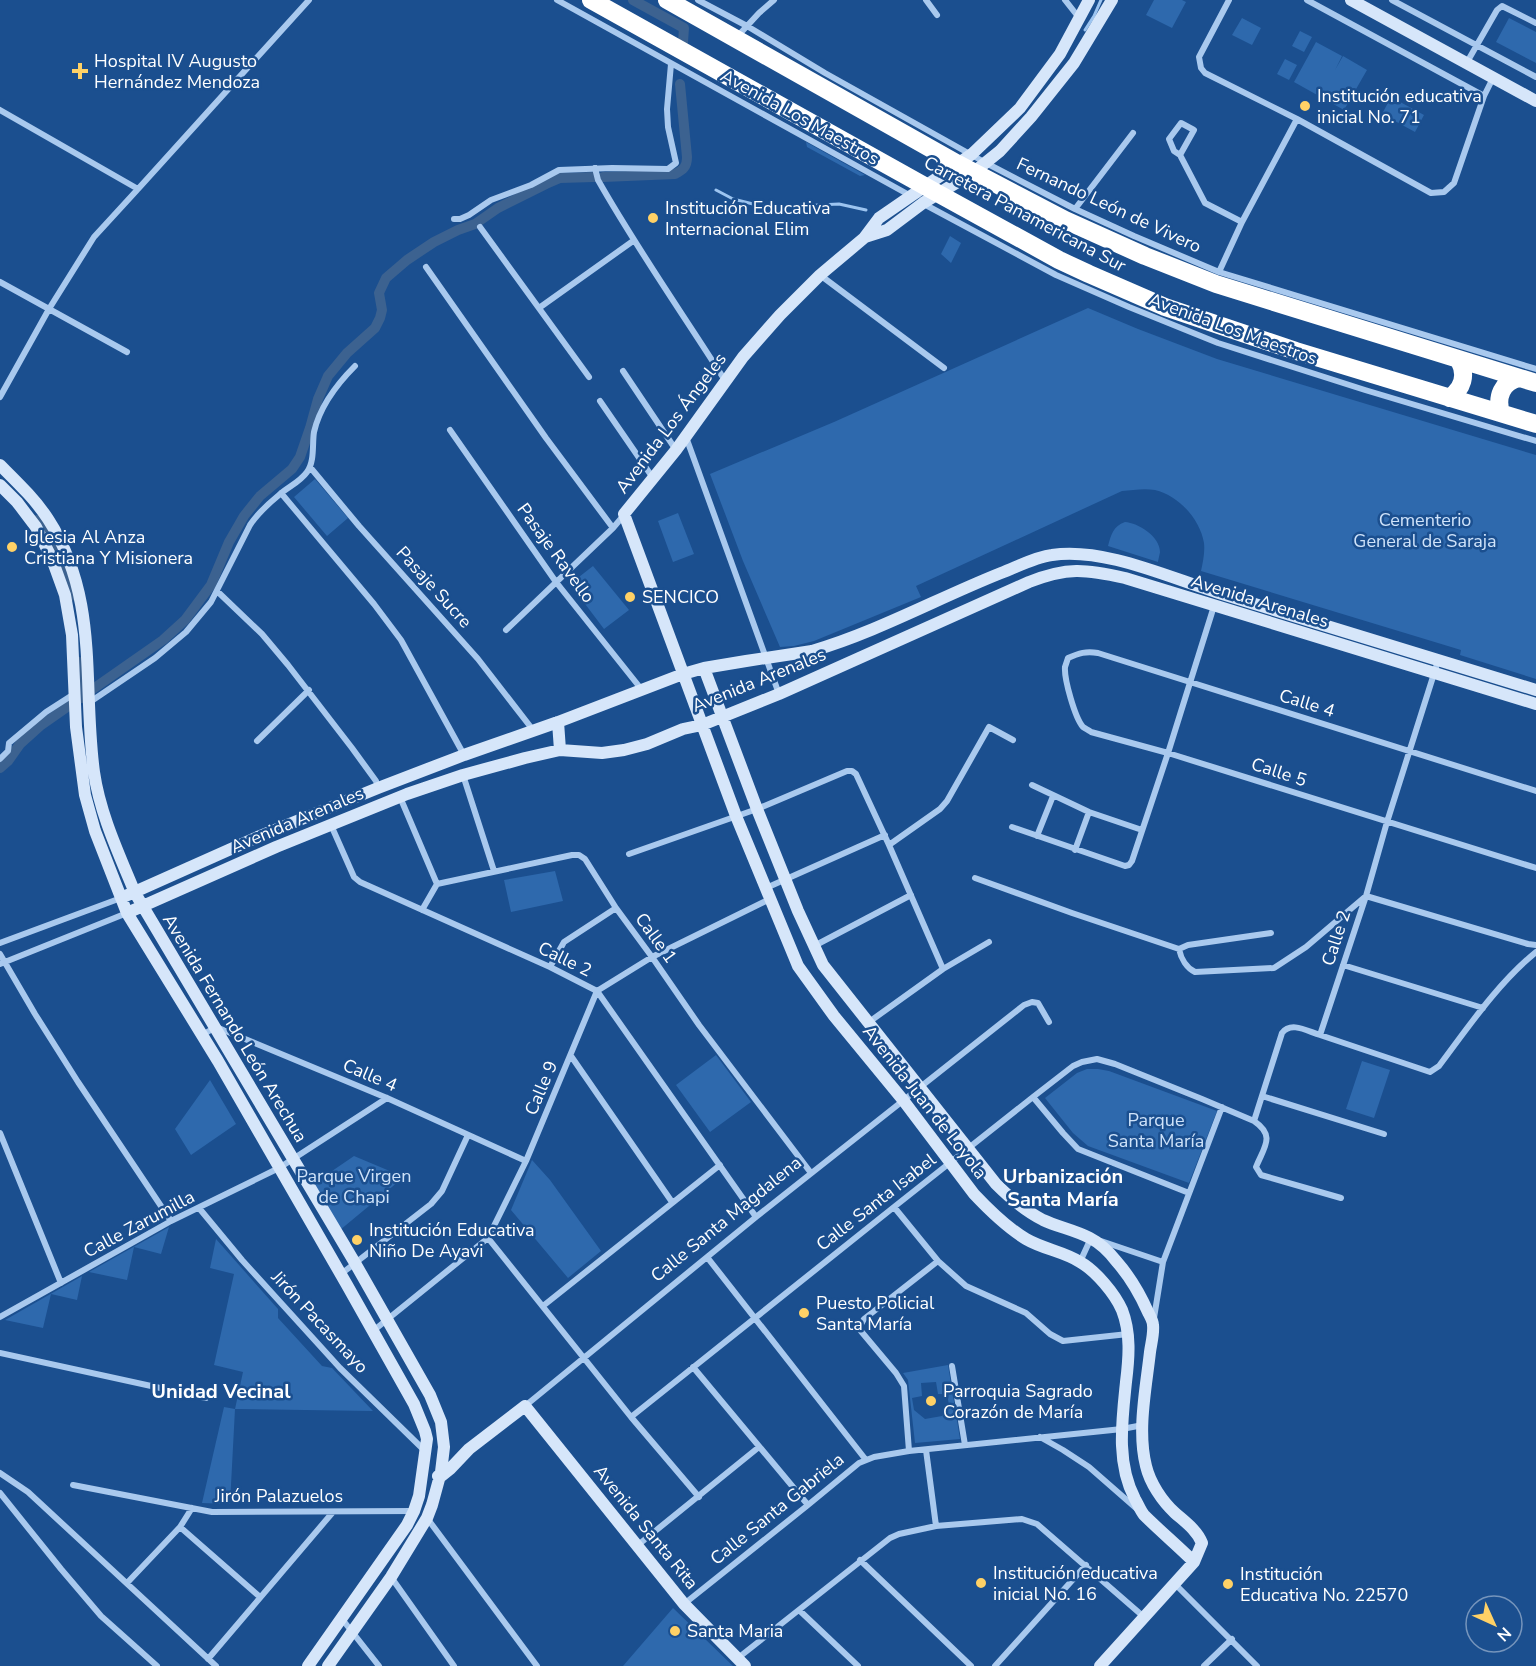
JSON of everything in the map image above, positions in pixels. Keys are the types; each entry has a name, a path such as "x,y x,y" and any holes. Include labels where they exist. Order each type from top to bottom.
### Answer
{"highway":[{"name":"Carretera Panamericana Sur","path":"591,0 662,40 678,58 925,195 1059,260 1165,306 1296,351 1536,424"},
{"name":"Carretera Panamericana Sur","path":"667,0 741,32 973,163 1065,220 1145,256 1216,284 1527,380"},
{"path":"1449,398 1460,388 1463,381 1464,374 1460,360"},
{"path":"1501,413 1498,400 1503,388 1513,380 1527,380"}],"street":[{"path":"0,397 49,309 94,237 309,0"},
{"path":"454,219 469,215 491,200 531,185 560,170 596,168 668,170 676,163 667,110 678,58 557,0"},
{"path":"698,0 741,32 774,0"},
{"path":"926,0 937,15"},
{"path":"1065,0 1080,19"},
{"path":"973,163 1020,108 1060,54 1089,0"},
{"path":"973,163 1000,150 1031,117 1074,63 1112,0"},
{"path":"1229,0 1199,57 1201,68 1210,76 1297,119 1431,193 1444,192 1454,183 1484,96 1493,78"},
{"path":"1307,0 1484,96"},
{"path":"1351,0 1536,101"},
{"path":"1392,0 1536,77"},
{"path":"1466,64 1497,10 1502,6 1536,23"},
{"path":"1020,108 1031,117"},
{"path":"0,110 138,189"},
{"path":"1219,272 1242,222 1297,119"},
{"path":"1180,155 1194,130 1181,123 1169,139 1205,203 1242,222"},
{"path":"1074,209 1133,134"},
{"name":"Avenida Los Ángeles","path":"925,195 973,163"},
{"name":"Avenida Los Ángeles","path":"506,630 613,528 676,450 765,330 820,275 864,238 887,230 925,195 973,163"},
{"name":"Fernando León de Vivero","path":"973,163 1219,272 1536,369"},
{"path":"596,168 598,180 633,241 726,382"},
{"name":"Avenida Los Maestros","path":"925,195 1056,275 1178,327 1218,343 1365,390 1536,441"},
{"path":"480,228 589,377"},
{"path":"538,308 633,241"},
{"path":"426,267 546,438 613,528"},
{"path":"820,275 944,368"},
{"path":"0,282 127,352"},
{"path":"90,702 170,647 211,602 250,525 261,511 308,471 312,462 314,432 319,415 355,366"},
{"path":"623,371 676,450"},
{"path":"600,401 652,478"},
{"name":"Pasaje Ravello","path":"450,430 556,582 642,690"},
{"path":"685,436 779,694"},
{"path":"0,465 39,506 73,570 86,628 90,732 100,799 111,836 135,893"},
{"name":"Pasaje Sucre","path":"310,467 359,526 478,659 533,730"},
{"path":"0,485 36,527 65,595 72,635 78,745 85,795 95,831 121,898"},
{"path":"281,493 374,604 400,640 464,754"},
{"name":"Avenida Juan de Loyola","path":"624,514 736,816 792,952 807,979 834,1016 903,1100 974,1194 1000,1220 1024,1238 1080,1262 1112,1293 1122,1310 1128,1334 1128,1366 1122,1429 1122,1456 1128,1484 1143,1513 1194,1562 1201,1548 1200,1538 1172,1511 1154,1485 1146,1466 1143,1425 1153,1325 1134,1283 1115,1260 1091,1238 1044,1221 1016,1203 996,1184 824,965 757,809 704,668"},
{"name":"Avenida Arenales","path":"0,943 135,893 260,836 464,754 558,722 683,674 704,668 828,647 1049,555 1100,556 1136,566 1436,667 1536,704"},
{"name":"Avenida Arenales","path":"2,963 142,907 276,847 400,797 525,758 560,750 612,752 647,744 683,729 702,725 779,694 1029,582 1062,571 1118,576 1214,606 1436,667 1536,690"},
{"path":"218,592 262,633 309,690 373,777 378,788"},
{"path":"1012,827 1075,850 1125,866 1129,865 1168,753 1214,606"},
{"name":"Calle 4","path":"1068,658 1087,651 1098,653 1536,791"},
{"name":"Calle 5","path":"1068,658 1065,674 1078,719 1083,727 1091,732 1168,753 1536,868"},
{"name":"Calle 2","path":"1320,1035 1366,896 1436,667"},
{"path":"257,741 309,690"},
{"path":"0,759 6,753 9,743 46,712 74,694"},
{"path":"558,722 560,750"},
{"path":"890,845 940,809 947,801 989,727 1013,740"},
{"path":"629,854 757,809 847,771 852,771 856,774 890,845 943,969"},
{"path":"463,776 494,871"},
{"path":"1032,784 1089,812 1142,830"},
{"path":"1037,836 1053,796"},
{"path":"400,797 437,884 424,907"},
{"path":"1075,850 1089,812"},
{"name":"Calle 2","path":"331,825 357,880 424,907 597,991 756,1216"},
{"path":"597,991 652,957 768,893 786,879 885,835"},
{"name":"Calle 1","path":"437,884 572,855 579,855 585,859 616,908 699,1025 811,1173"},
{"path":"975,878 1179,949 1188,945 1271,933"},
{"name":"Avenida Fernando León Arechua","path":"135,893 388,1320 436,1409 443,1433 440,1477 427,1518 391,1577 328,1666"},
{"path":"814,946 911,894"},
{"path":"1179,949 1180,955 1195,972 1274,968 1306,947 1366,896 1536,945"},
{"name":"Avenida Fernando León Arechua","path":"121,898 127,913 341,1274 420,1418 427,1439 419,1496 407,1525 308,1666"},
{"path":"550,967 564,942 616,908"},
{"path":"868,1022 943,969 989,942"},
{"path":"1341,1198 1261,1175 1256,1167 1267,1135 1264,1128 1254,1121 1282,1033 1286,1028 1292,1026 1430,1072 1440,1065 1483,1008 1520,966 1536,952"},
{"path":"0,954 2,963 78,1082 171,1221"},
{"path":"1343,965 1483,1008"},
{"name":"Calle 9","path":"372,1332 488,1238 526,1161 597,991"},
{"name":"Calle Santa Magdalena","path":"440,1477 469,1449 525,1406 756,1216 1024,1005 1032,1002 1038,1004 1049,1022"},
{"path":"201,1035 216,1027"},
{"name":"Calle 4","path":"216,1027 387,1098 526,1161"},
{"path":"570,1056 672,1202"},
{"name":"Calle Santa Isabel","path":"631,1417 1073,1066 1097,1059 1115,1064 1254,1121"},
{"path":"1262,1096 1384,1134"},
{"path":"1033,1097 1078,1149 1189,1193"},
{"name":"Calle Zarumilla","path":"0,1317 171,1221 279,1168 387,1098"},
{"path":"1153,1325 1163,1262 1222,1107"},
{"path":"0,1133 61,1283"},
{"path":"341,1274 431,1204 442,1191 468,1135"},
{"path":"543,1306 720,1165"},
{"path":"894,1207 938,1261 966,1286 1026,1313 1050,1334 1063,1341 1128,1334"},
{"name":"Jirón Pacasmayo","path":"199,1208 242,1260 340,1368 425,1451"},
{"path":"488,1238 631,1417 699,1497"},
{"path":"1080,1262 1091,1238 1163,1262"},
{"path":"707,1257 866,1460"},
{"path":"909,1451 904,1386 860,1330 860,1326 864,1320 938,1261"},
{"path":"0,1353 206,1398"},
{"path":"693,1366 808,1505"},
{"path":"952,1366 965,1445"},
{"name":"Avenida Santa Rita","path":"525,1406 684,1604 742,1662"},
{"name":"Calle Santa Gabriela","path":"684,1604 848,1470 866,1460 909,1451 1143,1425"},
{"path":"1039,1437 1089,1467 1143,1513"},
{"path":"638,1545 759,1447"},
{"path":"425,1451 443,1453 469,1449"},
{"path":"926,1450 936,1526"},
{"path":"0,1473 28,1492 216,1666"},
{"path":"423,1474 440,1477"},
{"name":"Jirón Palazuelos","path":"73,1485 221,1512 414,1511"},
{"path":"0,1493 101,1616 157,1666"},
{"path":"127,1583 180,1527 192,1508"},
{"path":"208,1659 333,1512"},
{"path":"427,1518 537,1666"},
{"path":"742,1662 799,1610 890,1538 936,1526 1014,1519 1030,1520 1047,1531 1144,1617"},
{"path":"180,1527 260,1597"},
{"path":"860,1560 971,1666"},
{"path":"1100,1666 1194,1562"},
{"path":"995,1666 1086,1565"},
{"path":"391,1577 454,1666"},
{"path":"1175,1584 1257,1666"},
{"path":"799,1610 858,1666"},
{"path":"342,1619 379,1666"},
{"path":"1204,1666 1232,1639"}],"green space":[{"path":"1154,0 1186,2 1172,28 1146,15"},
{"path":"1242,18 1261,28 1252,45 1232,35"},
{"path":"1509,18 1536,32 1536,63 1496,42"},
{"path":"1300,31 1312,37 1304,52 1292,46"},
{"path":"1316,42 1342,56 1335,70 1343,56 1367,70 1344,110 1294,82"},
{"path":"1285,59 1297,65 1289,80 1277,74"},
{"path":"1391,97 1424,115 1415,132 1382,114"},
{"path":"806,142 865,175 860,176 807,147"},
{"path":"950,236 961,243 951,263 941,254"},
{"name":"Cementerio General de Saraja","path":"1088,308 1217,359 1536,455 1536,679 1460,655 1461,650 1201,571 1204,543 1193,517 1172,497 1147,489 1122,491 916,586 921,597 814,641 780,647 743,561 710,474 834,422"},
{"path":"315,479 348,518 327,536 294,497"},
{"path":"678,513 694,554 673,562 658,521"},
{"path":"1125,522 1142,528 1152,536 1159,546 1158,562 1108,546 1115,528"},
{"path":"593,566 629,610 604,629 570,584"},
{"path":"555,871 563,901 511,912 504,880"},
{"path":"716,1055 751,1102 710,1132 676,1085"},
{"path":"1362,1061 1390,1070 1374,1118 1346,1109"},
{"name":"Parque Santa María","path":"1087,1069 1109,1071 1217,1111 1189,1183 1088,1146 1073,1133 1045,1098 1077,1073"},
{"path":"210,1080 236,1124 191,1155 175,1129"},
{"name":"Parque Virgen de Chapi","path":"354,1156 404,1177 340,1230 313,1184"},
{"path":"532,1160 550,1180 601,1251 568,1278 511,1210"},
{"path":"169,1227 161,1254 134,1247 127,1280 89,1272"},
{"path":"216,1239 278,1309 278,1318 322,1366 332,1368 373,1411 235,1409 243,1372 214,1365 234,1274 210,1268"},
{"path":"82,1276 77,1300 51,1294 43,1328 5,1320"},
{"path":"948,1365 960,1439 915,1443 908,1380 903,1373","holes":["936,1382 938,1394 947,1394 949,1405 943,1411 942,1416 925,1419 914,1410 912,1398 922,1396 921,1383"]},
{"path":"224,1407 235,1409 230,1504 202,1503"},
{"name":"Santa Maria","path":"673,1608 733,1666 623,1666"}],"waterway":[{"path":"633,0 684,28 683,42"},
{"path":"1085,30 1101,0"},
{"path":"603,177 675,174 684,168 687,157 680,84"},
{"path":"0,768 20,744 40,726 163,640 185,620 211,585 229,542 244,516 260,496 292,469 300,457 318,399 328,376 347,353 375,328 380,318 382,310 379,293 386,278 434,242 475,224 498,208 546,184 560,178 594,177"},
{"path":"716,190 733,199 753,204 778,207 839,204 866,210"},
{"path":"37,520 57,557 71,596"},
{"path":"79,662 82,698"}],"place":[{"name":"Hospital IV Augusto Hernández Mendoza","path":"80,71"},
{"name":"Institución educativa inicial No. 71","path":"1305,106"},
{"name":"Institución Educativa Internacional Elim","path":"653,218"},
{"name":"Iglesia Al Anza Cristiana Y Misionera","path":"12,547"},
{"name":"SENCICO","path":"630,597"},
{"name":"Institución Educativa Niño De Ayavi","path":"357,1240"},
{"name":"Puesto Policial Santa María","path":"804,1313"},
{"name":"Parroquia Sagrado Corazón de María","path":"931,1401"},
{"name":"Institución educativa inicial No. 16","path":"981,1583"},
{"name":"Institución Educativa No. 22570","path":"1228,1584"},
{"name":"Santa Maria","path":"675,1631"}],"district":[{"name":"Urbanización Santa María","path":"1063,1188"},
{"name":"Unidad Vecinal","path":"221,1391"}]}
